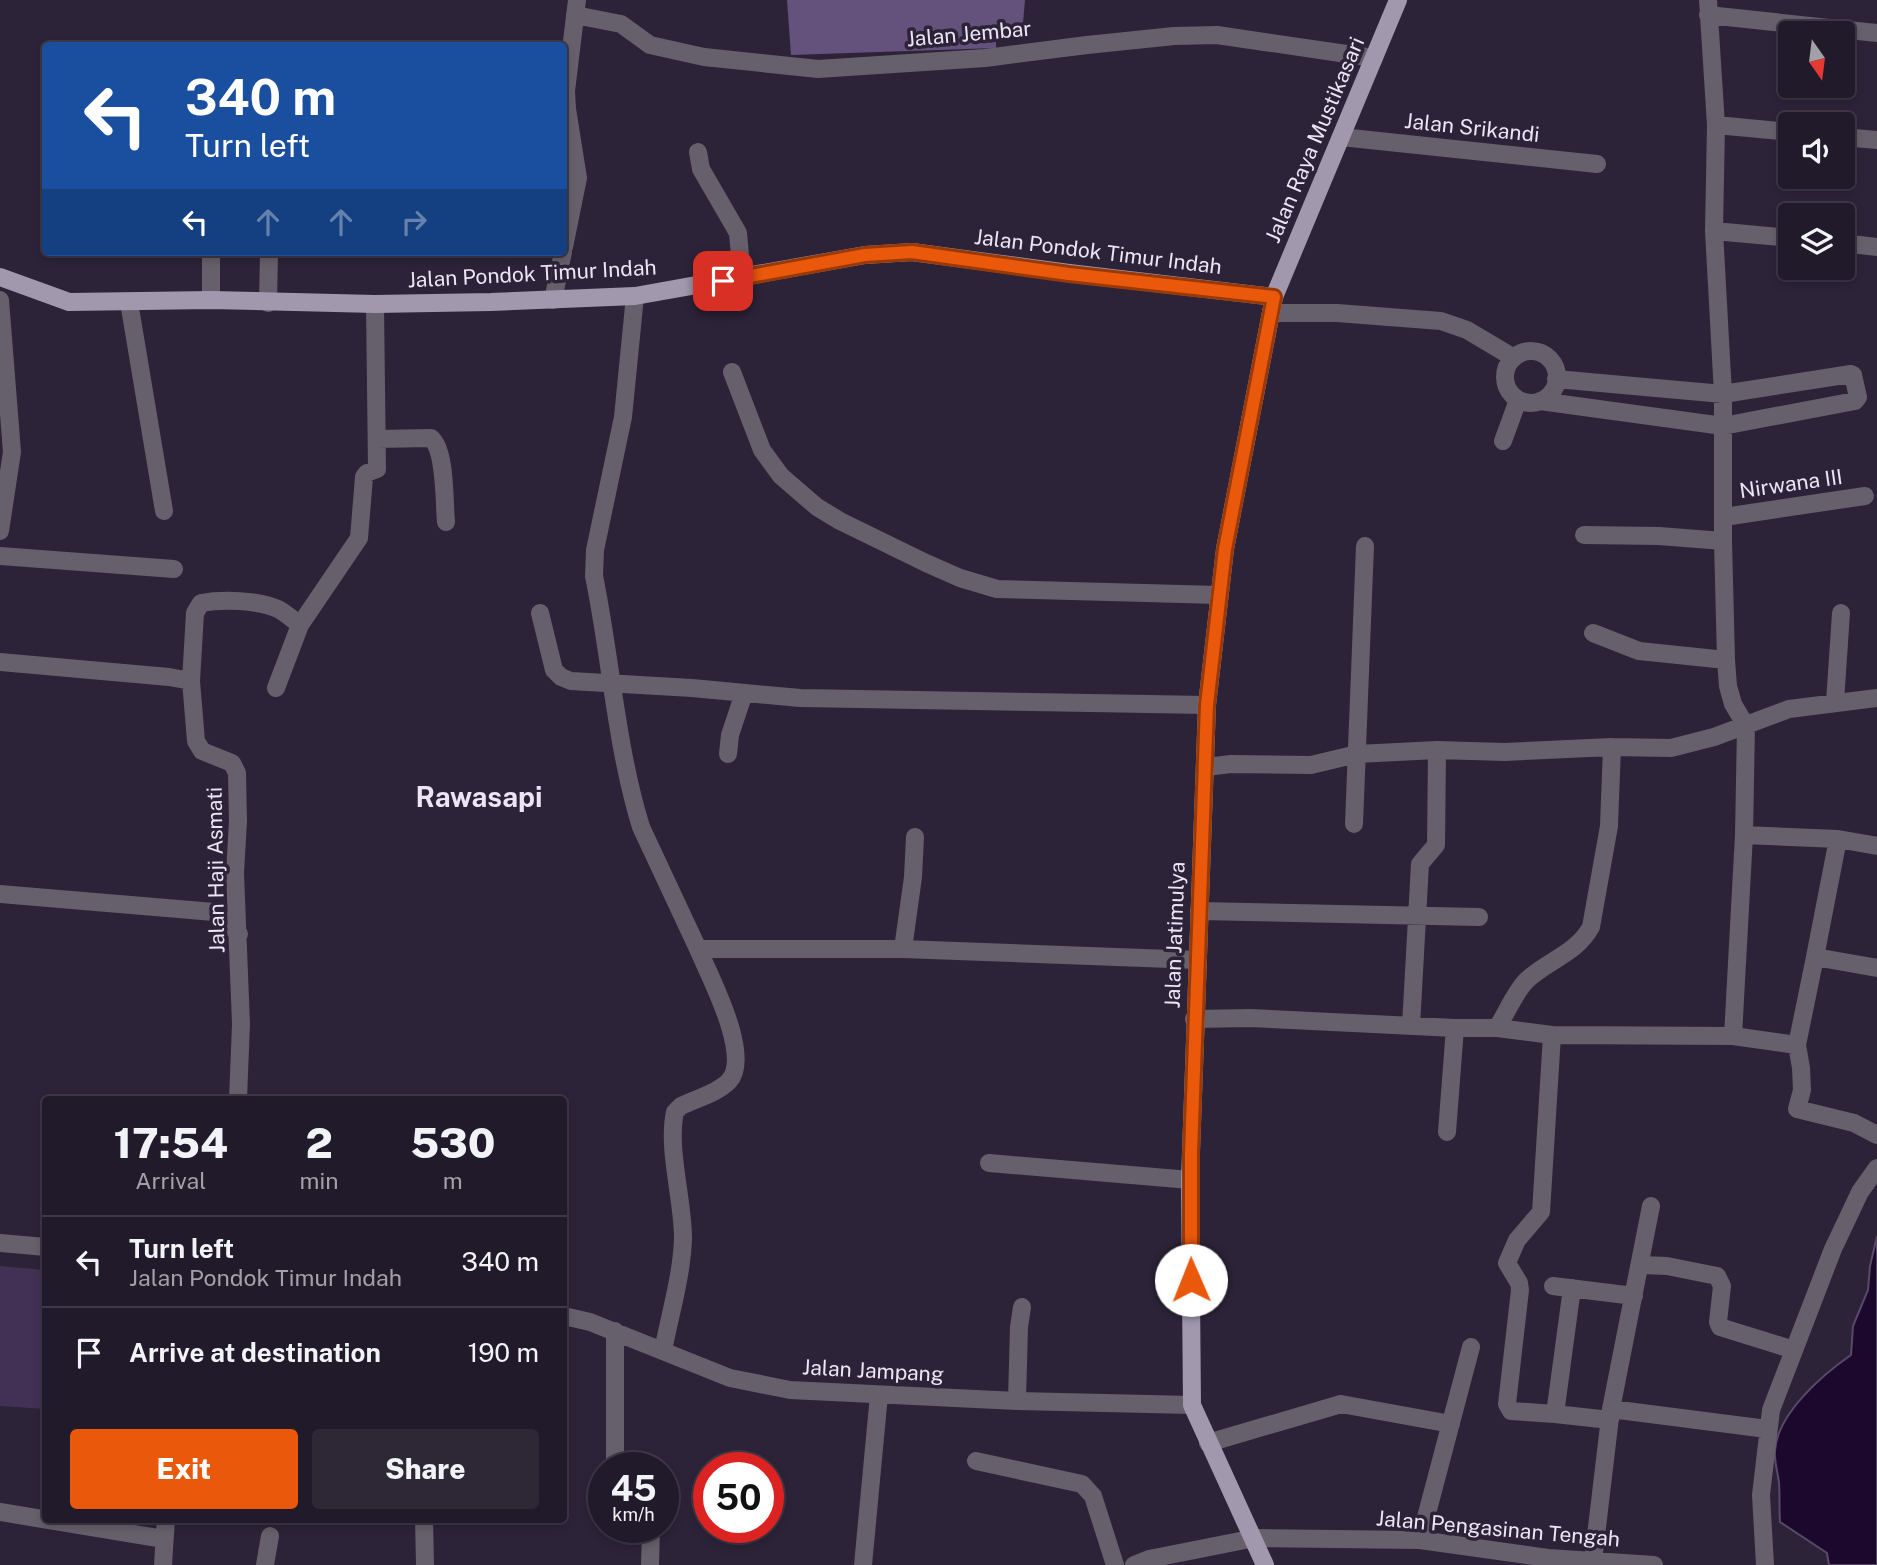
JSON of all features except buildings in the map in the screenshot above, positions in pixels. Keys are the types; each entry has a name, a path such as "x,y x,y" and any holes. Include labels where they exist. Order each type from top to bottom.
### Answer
{"main road":[{"name":"Jalan Raya Mustikasari","path":"1273,305 1398,0"},
{"name":"Jalan Pondok Timur Indah","path":"0,277 69,302 211,300 375,304 553,300 635,296 865,255 912,252 1273,305"},
{"name":"Jalan Jatimulya","path":"1265,1565 1255,1538 1192,1405 1190,1180 1207,705 1227,536 1273,305"}],"street":[{"path":"1733,1036 1744,835 1746,726 1733,704 1728,686 1726,660 1723,394 1714,230 1716,125 1708,7 1877,33"},
{"name":"Jalan Jembar","path":"576,8 621,24 650,45 704,57 817,69 985,58 1174,36 1217,35 1374,58"},
{"path":"567,232 579,178 567,100 576,8"},
{"path":"1716,125 1778,131"},
{"name":"Jalan Srikandi","path":"1341,137 1598,164"},
{"path":"1855,138 1877,140"},
{"path":"698,152 701,169 738,233 742,278"},
{"path":"1714,230 1778,237"},
{"path":"1855,244 1877,247"},
{"path":"211,256 211,300"},
{"path":"268,303 269,256"},
{"path":"553,300 562,256"},
{"path":"635,296 623,417 594,563 626,768 641,827 698,949 728,1022 736,1069 726,1084 681,1106 675,1112 675,1157 682,1237 663,1351"},
{"path":"0,300 6,453 0,531"},
{"path":"129,302 164,511"},
{"path":"276,688 300,625 359,538 363,483 367,473 377,469 375,304"},
{"path":"1273,305 1441,321 1467,330 1514,358"},
{"path":"1526,352 1539,353 1550,360 1556,379 1552,392 1533,403 1518,400 1509,392 1504,380 1506,368 1514,358 1526,352"},
{"path":"732,372 762,450 781,477 817,507 840,521 926,563 960,578 997,589 1218,595"},
{"path":"1540,401 1723,426 1855,401 1858,397 1851,374 1723,394 1556,379"},
{"path":"1503,441 1518,400"},
{"path":"377,439 430,438 436,442 440,453 446,522"},
{"name":"Nirwana III","path":"1724,517 1865,496"},
{"path":"1584,535 1659,536 1723,541"},
{"path":"1354,824 1365,546"},
{"path":"0,556 174,569"},
{"name":"Jalan Haji Asmati","path":"238,1096 241,1024 235,873 237,773 232,763 202,751 196,741 191,681 195,613 201,603 219,600 268,606 279,610 300,625"},
{"path":"540,613 554,670 571,681 800,698 1207,705"},
{"path":"1835,702 1841,613"},
{"path":"1593,633 1639,651 1726,660"},
{"path":"0,662 191,681"},
{"path":"728,754 730,735 744,694"},
{"path":"1206,767 1231,764 1311,765 1357,754 1437,750 1505,752 1612,747 1671,748 1714,737 1789,709 1877,698"},
{"path":"1497,1028 1526,981 1574,948 1591,927 1609,826 1612,747"},
{"path":"1411,1026 1420,864 1436,845 1437,750"},
{"path":"1744,835 1838,839 1877,846"},
{"path":"903,949 913,877 915,837"},
{"path":"1838,839 1797,1045 1802,1090 1797,1109 1854,1123 1877,1135"},
{"path":"0,894 214,912 239,934"},
{"path":"1199,911 1479,917"},
{"path":"698,949 903,949 1196,960"},
{"path":"1815,957 1877,968"},
{"path":"1195,1019 1250,1018 1497,1028 1552,1035 1733,1036 1797,1045"},
{"path":"1447,1132 1455,1028"},
{"path":"1552,1035 1541,1212 1517,1240 1507,1263 1520,1283 1507,1404 1511,1411 1610,1414 1767,1429"},
{"path":"989,1163 1190,1180"},
{"path":"1765,1565 1761,1495 1771,1410 1833,1250 1860,1192 1877,1168"},
{"path":"1593,1561 1610,1414 1651,1206"},
{"path":"0,1243 42,1247"},
{"path":"1641,1265 1667,1266 1717,1276 1722,1286 1718,1322 1720,1328 1794,1350"},
{"path":"1553,1286 1634,1296"},
{"path":"1555,1414 1572,1288"},
{"path":"1017,1401 1022,1307"},
{"name":"Jalan Jampang","path":"567,1318 615,1331 730,1378 790,1390 1017,1401 1192,1405"},
{"path":"615,1331 615,1452"},
{"path":"1420,1540 1471,1347"},
{"path":"863,1565 878,1395"},
{"path":"1208,1443 1341,1404 1451,1424"},
{"path":"976,1461 1082,1484 1088,1488 1115,1565"},
{"path":"0,1512 42,1519"},
{"path":"67,1523 164,1539"},
{"path":"163,1565 166,1523"},
{"path":"424,1523 425,1565"},
{"path":"265,1565 270,1536"},
{"name":"Jalan Pengasinan Tengah","path":"1134,1565 1149,1559 1255,1538 1420,1540 1548,1562 1593,1561 1654,1565"},
{"path":"650,1543 650,1565"}],"shaded area":[{"path":"787,0 1025,0 1023,23 996,34 996,48 791,55"},
{"path":"1877,1236 1877,1565 1829,1565 1827,1553 1780,1522 1775,1451 1778,1437 1792,1410 1815,1384 1851,1355 1853,1326 1868,1290"},
{"path":"0,1266 42,1270 42,1409 0,1406"}],"district":[{"name":"Rawasapi","path":"479,797"}],"route":[{"path":"723,281 865,255 912,252 1069,274 1274,297 1225,549 1207,705 1196,960 1190,1180 1191,1280"}]}
